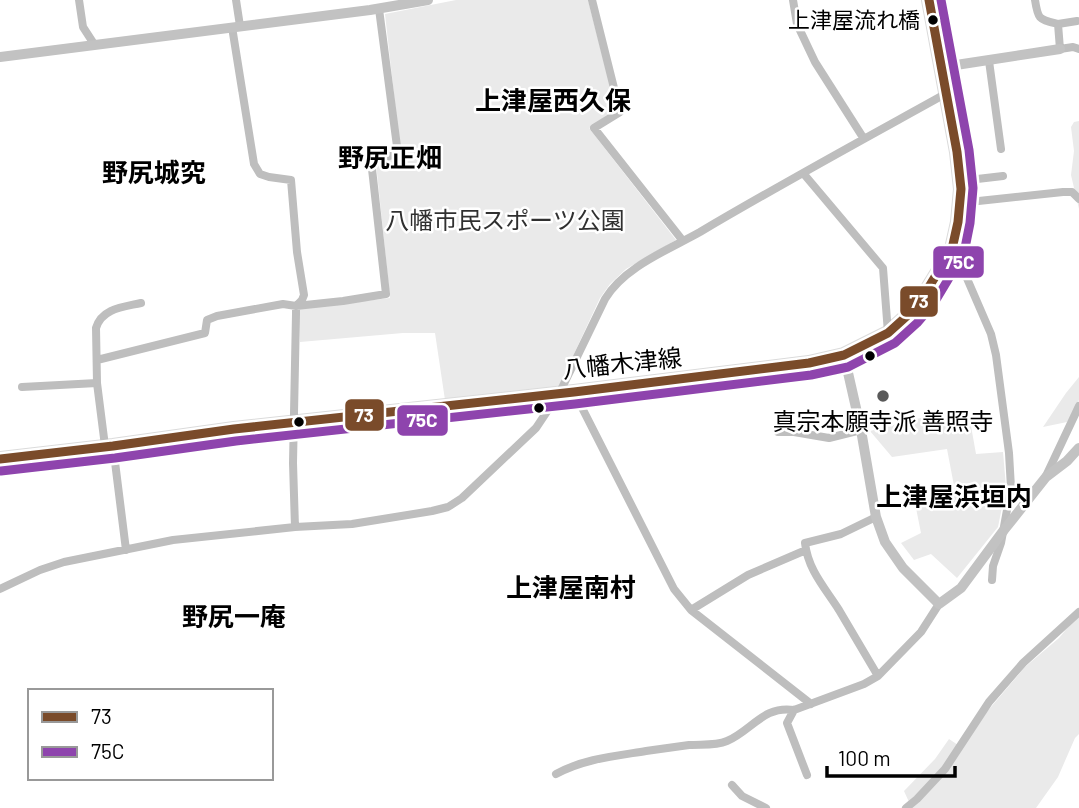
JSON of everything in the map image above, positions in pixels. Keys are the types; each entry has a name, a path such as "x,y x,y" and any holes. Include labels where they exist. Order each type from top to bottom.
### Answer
{"main road":[{"name":"八幡木津線","path":"0,458 809,363 844,355 888,333 908,315 924,295 951,250 960,203 960,181 943,67 929,0"}],"street":[{"path":"79,0 83,27 94,44"},
{"path":"236,0 236,26 254,164 260,174 291,180 297,252 304,295 296,306 293,423 295,527"},
{"path":"0,57 379,9 428,0"},
{"path":"592,0 620,112 594,128 683,241"},
{"path":"793,0 797,24 815,62 863,139"},
{"path":"1035,0 1038,16 1042,20 1058,24 1077,21"},
{"path":"97,360 205,333 207,320 218,316 283,304 296,306 386,294 371,160 398,154 379,9"},
{"path":"1058,24 1060,49"},
{"path":"943,67 1073,47 1079,49"},
{"path":"989,61 1002,149"},
{"path":"0,589 64,562 173,540 352,523 448,507 462,498 536,428 567,392 599,310 611,289 627,274 947,93"},
{"path":"803,173 883,268 888,333"},
{"path":"960,181 1003,176"},
{"path":"960,203 1063,192 1072,192 1079,199"},
{"path":"951,250 960,260 991,334 1009,453 1011,488 992,580"},
{"path":"127,550 97,383 96,328 102,317 116,308 141,303"},
{"path":"844,355 861,430 876,517 885,542 903,568 939,604"},
{"path":"22,387 97,383"},
{"path":"567,392 674,589 691,610 811,704"},
{"path":"556,774 568,767 610,757 728,740 772,710 794,710 864,684 878,676 920,632 939,604 961,588 1046,477 1079,406"},
{"path":"778,432 794,432 829,439 861,430"},
{"path":"1046,477 1079,448"},
{"path":"876,517 841,534 805,543 806,557 815,575 878,676"},
{"path":"691,610 748,575 806,550"},
{"path":"906,808 946,769 989,702 1023,663 1079,612"},
{"path":"794,710 787,723 807,775"},
{"path":"732,785 742,796 766,808"}],"green space":[{"name":"八幡市民スポーツ公園","path":"456,0 588,0 616,109 589,128 676,240 626,269 610,284 600,298 558,388 445,400 435,333 403,333 300,342 299,309 390,298 376,163 401,157 385,14"},
{"path":"1079,121 1079,209 1071,175 1074,151 1071,127 1074,122"},
{"path":"1079,377 1079,400 1067,422 1043,427 1066,393"},
{"path":"968,409 976,454 1003,452 1006,487 998,527 957,578 931,554 914,560 901,543 921,533 916,508 955,491 947,449 892,457 870,431"},
{"path":"1079,614 1079,734 1058,777 1036,808 905,808 909,802 904,791 935,759 949,739 961,747 1025,667 1059,638"}],"transit line":[{"name":"73","path":"0,459 234,429 574,392 809,363 844,355 888,333 908,315 924,295 952,249 961,189 957,152 929,0"},
{"name":"75C","path":"1,471 236,441 575,404 811,375 848,367 895,343 917,323 934,303 964,253 973,188 969,150 941,0"}],"place":[{"name":"上津屋流れ橋","path":"933,20"},
{"name":"真宗本願寺派 善照寺","path":"883,396"}],"district":[{"name":"上津屋西久保","path":"553,101"},
{"name":"野尻正畑","path":"390,158"},
{"name":"野尻城究","path":"154,173"},
{"name":"上津屋浜垣内","path":"954,497"},
{"name":"上津屋南村","path":"571,588"},
{"name":"野尻一庵","path":"234,617"}]}
